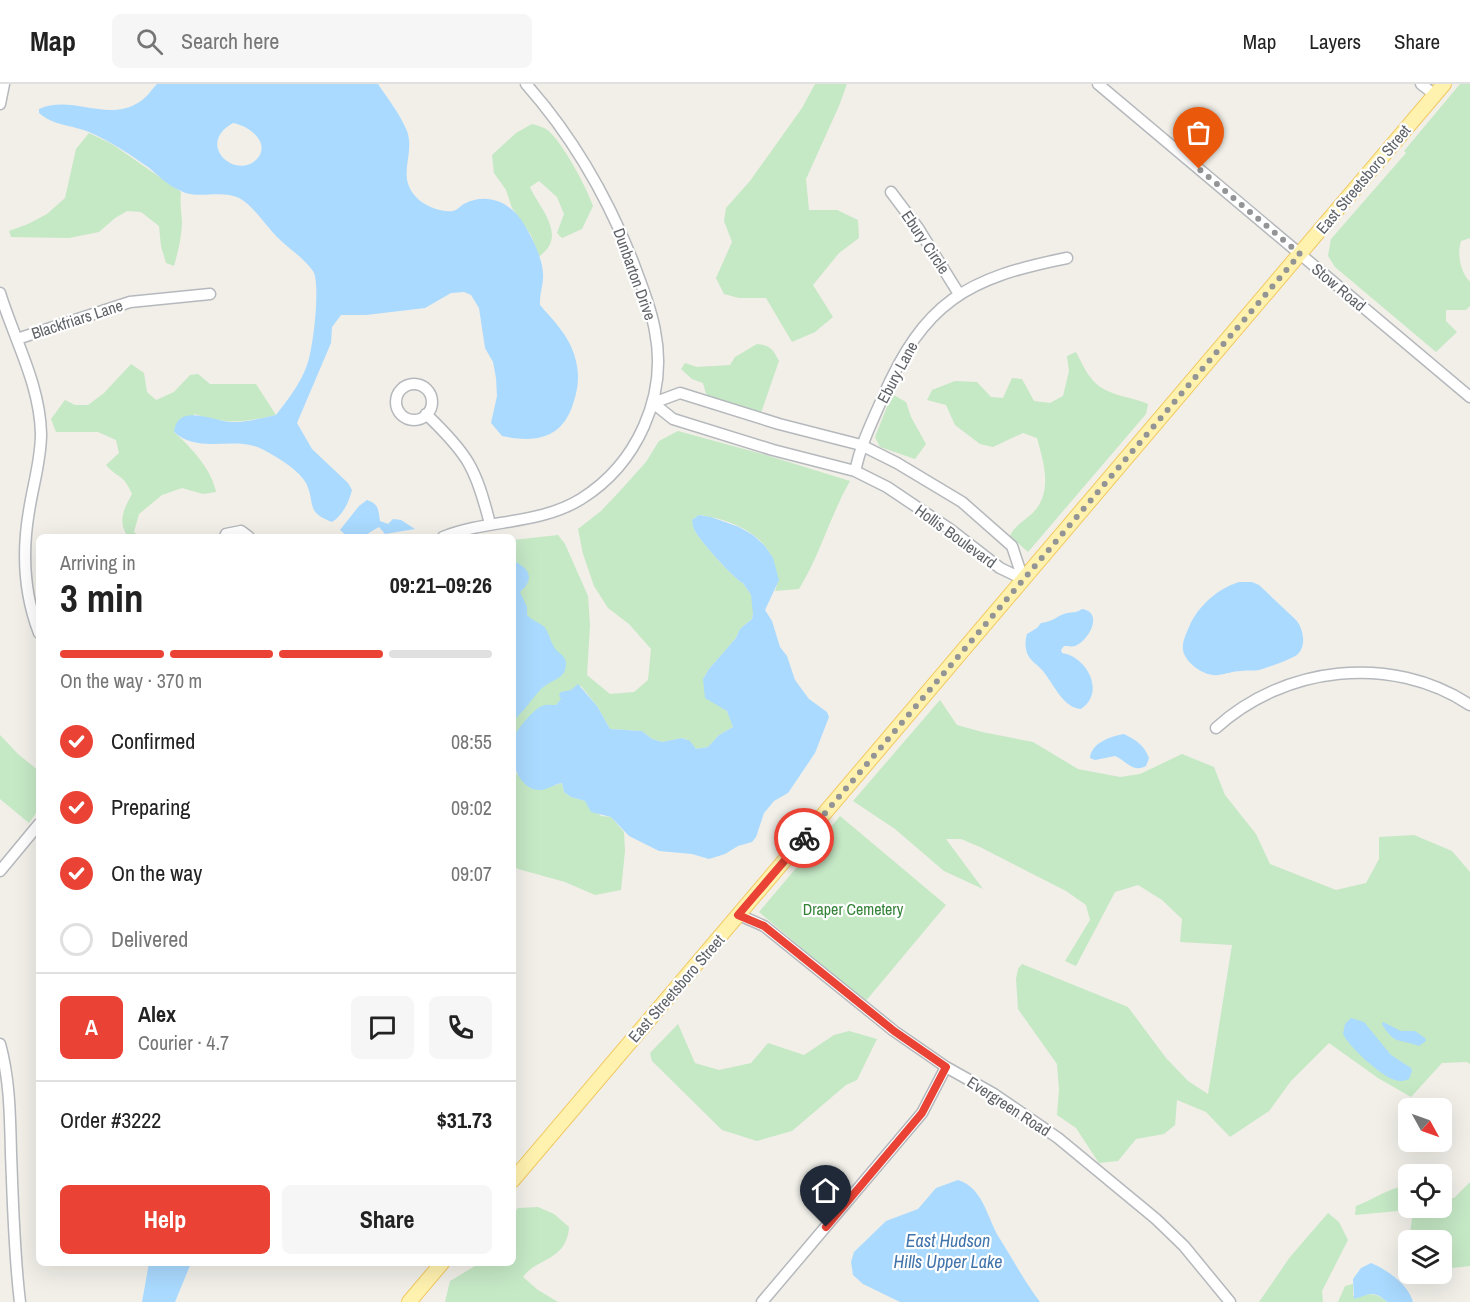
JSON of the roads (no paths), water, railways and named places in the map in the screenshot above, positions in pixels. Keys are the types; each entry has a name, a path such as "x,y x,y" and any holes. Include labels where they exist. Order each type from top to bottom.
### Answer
{"main road":[{"name":"East Streetsboro Street","path":"516,1175 1444,84"},
{"path":"409,1302 439,1266"}],"street":[{"path":"0,104 4,84"},
{"name":"Dunbarton Drive","path":"454,534 490,524 532,519 554,513 572,504 600,485 629,453 644,428 653,403 657,363 656,331 621,230 597,182 570,139 526,84"},
{"name":"Stow Road","path":"1098,84 1470,397"},
{"path":"1421,84 1434,95"},
{"name":"Ebury Circle","path":"891,192 918,228 959,294"},
{"name":"Ebury Lane","path":"855,471 861,445 893,374 912,340 932,317 959,294 998,275 1067,258"},
{"path":"0,293 36,397 41,432 39,458 26,534 25,558 31,607 36,623"},
{"name":"Blackfriars Lane","path":"16,339 130,302 210,294"},
{"name":"Hollis Boulevard","path":"653,403 680,393 779,424 861,445 897,463 962,502 1012,546 1023,579"},
{"name":"Hollis Boulevard","path":"653,403 674,419 773,450 855,471 887,487 951,530 1000,568 1023,579"},
{"path":"426,414 452,439 469,461 479,483 490,524"},
{"path":"226,534 241,531 245,534"},
{"path":"1216,728 1241,707 1267,693 1310,677 1337,673 1365,672 1404,677 1437,688 1470,705"},
{"path":"0,871 36,828"},
{"name":"Evergreen Road","path":"738,915 764,926 894,1031 946,1067 994,1094 1040,1124 1099,1170 1184,1246 1230,1302"},
{"path":"0,1044 5,1062 10,1102 20,1302"},
{"path":"768,1300 922,1113 946,1067"}],"water":[{"path":"157,84 378,84 407,131 409,140 408,183 419,200 426,205 449,211 473,200 491,199 514,211 531,237 542,267 540,305 568,340 577,367 578,385 575,397 562,425 546,436 525,439 502,436 491,423 497,396 493,362 485,348 479,308 471,295 464,292 451,293 425,308 366,315 341,315 332,327 331,343 297,423 312,449 348,483 352,490 345,508 332,522 315,511 306,483 299,474 267,452 244,444 193,442 174,432 177,423 190,415 234,422 276,415 289,398 307,365 314,332 316,289 313,271 309,266 277,237 250,206 239,198 225,194 188,194 176,189 134,157 104,139 63,125 39,113 39,109 52,105 103,110 129,107 143,99","holes":["233,123 239,124 256,135 262,146 257,159 248,165 239,166 222,157 218,149 222,131"]},
{"path":"367,500 376,505 380,521 388,524 393,519 401,520 415,529 385,534 379,527 367,534 345,534 340,530 359,506"},
{"path":"699,515 711,517 739,527 753,535 765,546 773,558 779,580 765,610 772,621 780,647 787,656 795,680 809,699 827,712 829,717 815,753 788,793 774,801 764,813 752,842 709,859 692,854 659,851 629,836 611,817 591,812 585,801 571,797 564,792 562,783 543,790 532,788 525,784 516,770 516,733 522,724 542,706 556,705 561,699 559,695 561,692 571,690 578,684 597,706 610,729 642,731 652,739 662,742 682,738 690,741 696,749 708,747 719,735 733,727 727,711 705,698 703,679 736,638 740,629 752,619 751,595 743,583 709,550 693,527 692,520"},
{"path":"516,562 527,570 529,578 528,583 520,592 527,607 527,615 546,629 554,648 564,658 566,664 562,675 541,689 516,718"},
{"path":"1239,582 1252,582 1259,585 1296,620 1302,632 1301,650 1295,656 1263,669 1218,675 1207,674 1187,660 1183,650 1184,638 1203,605 1223,589"},
{"path":"1082,609 1089,611 1092,615 1092,627 1089,633 1080,643 1074,646 1064,646 1061,650 1062,653 1079,661 1090,676 1093,685 1092,694 1081,709 1075,708 1064,700 1043,671 1030,658 1026,644 1027,634 1041,623"},
{"path":"1124,734 1145,750 1149,758 1146,766 1133,767 1115,756 1095,760 1090,758 1098,744 1113,736"},
{"path":"1351,1018 1364,1022 1391,1055 1411,1068 1409,1079 1399,1081 1389,1077 1358,1053 1343,1034 1345,1024"},
{"path":"1383,1022 1401,1031 1415,1031 1426,1041 1419,1046 1394,1039 1382,1024"},
{"name":"East Hudson Hills Upper Lake","path":"958,1180 967,1184 979,1197 1000,1239 1040,1302 900,1302 863,1284 853,1275 851,1262 854,1252 886,1221 918,1209 936,1188"},
{"path":"1371,1263 1383,1269 1407,1290 1413,1302 1387,1302 1374,1294 1354,1299 1353,1279 1361,1268"},
{"path":"148,1266 190,1266 175,1302 142,1302"}],"park label":[{"name":"Draper Cemetery","path":"853,909"}]}
